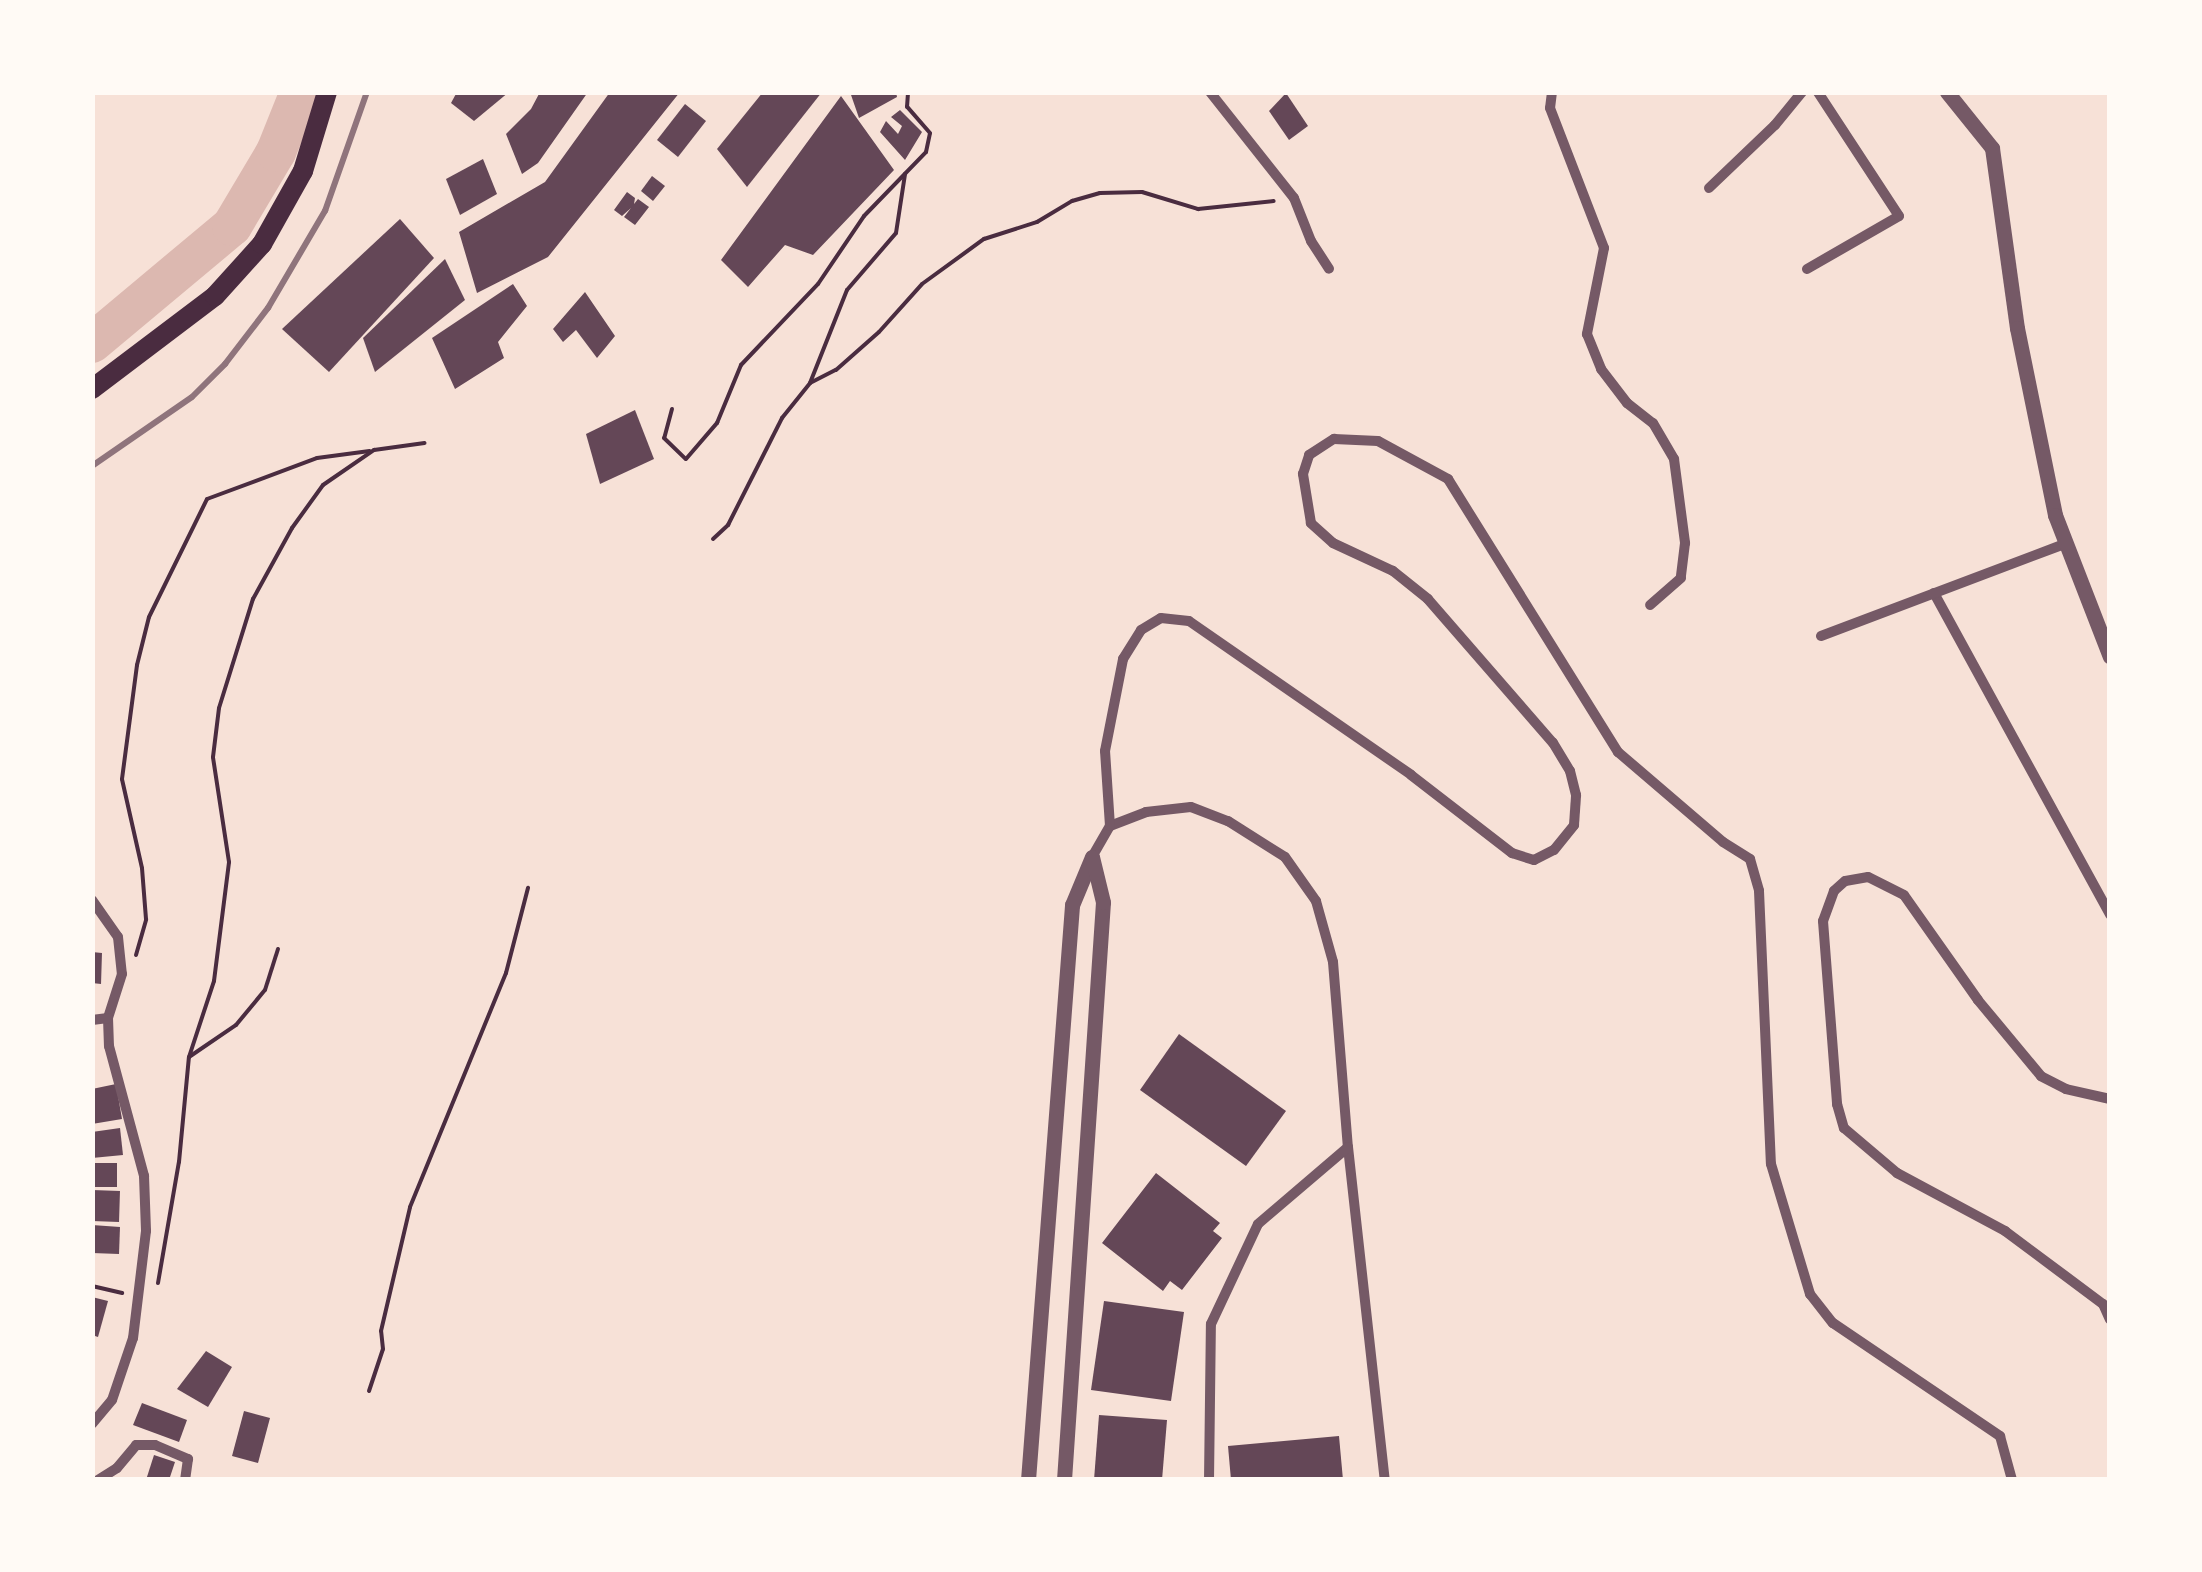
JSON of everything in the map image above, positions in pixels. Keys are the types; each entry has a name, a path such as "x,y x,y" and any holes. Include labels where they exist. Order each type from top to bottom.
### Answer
{"main road":[{"path":"92,389 215,296 262,244 303,172 327,92"}],"street":[{"path":"1210,92 1294,198 1311,241 1330,269"},
{"path":"1552,92 1550,108 1604,248 1587,334 1602,368 1627,403 1653,423 1674,459 1685,543 1681,578 1650,606"},
{"path":"1709,188 1775,125 1802,92"},
{"path":"1807,269 1900,216 1818,92"},
{"path":"1947,92 1992,148 2016,328 2055,515 2110,658"},
{"path":"1028,1480 1072,905 1110,826 1105,751 1123,659 1141,630 1161,618 1189,621 1411,776 1512,853 1534,860 1554,850 1574,825 1576,795 1570,771 1553,743 1428,599 1393,571 1333,543 1310,523 1303,474 1309,455 1334,439 1378,441 1448,479 1618,752 1723,842 1750,859 1759,891 1772,1164 1810,1294 1832,1323 2000,1436 2012,1480"},
{"path":"1821,636 2065,544"},
{"path":"1934,594 2110,915"},
{"path":"1110,826 1146,812 1191,808 1228,821 1285,857 1316,900 1333,962 1348,1147 1385,1480"},
{"path":"1064,1480 1103,902 1092,857"},
{"path":"2110,1099 2066,1089 2040,1076 1978,1000 1904,895 1868,877 1845,881 1834,891 1823,921 1836,1104 1844,1128 1897,1174 2004,1231 2102,1304 2110,1320"},
{"path":"92,900 118,938 122,974 108,1018 109,1046 144,1176 141,1292 112,1400 92,1424"},
{"path":"92,1020 108,1018"},
{"path":"1210,1480 1211,1324 1258,1224 1348,1147"},
{"path":"98,1480 118,1468 136,1446 155,1445 188,1459 186,1480"}],"path":[{"path":"672,409 664,438 686,459 717,423 742,365 818,284 864,216 926,152 930,132 907,107 908,92"},
{"path":"713,539 728,526 782,418 810,383 847,290 896,233 905,174"},
{"path":"810,383 836,370 880,332 922,284 984,239 1036,222 1072,201 1100,193 1142,192 1198,209 1294,198"},
{"path":"122,974 134,962 146,918 142,868 122,779 137,665 149,617 207,499 317,458 425,442"},
{"path":"92,1286 141,1292 157,1288 179,1162 190,1057 214,981 229,862 213,757 218,708 254,599 292,528 323,485 374,450"},
{"path":"369,1391 383,1349 381,1331 410,1207 506,973 528,888"},
{"path":"190,1057 236,1026 265,990 278,950"}],"building":[{"path":"457,92 509,92 474,121 451,103"},
{"path":"540,92 588,92 538,163 522,174 506,134 531,109"},
{"path":"610,92 680,92 548,257 477,293 459,232 545,182"},
{"path":"763,92 822,92 747,187 717,149"},
{"path":"850,92 896,92 897,97 859,118"},
{"path":"1286,93 1308,126 1289,140 1269,111"},
{"path":"841,96 894,170 813,255 785,245 748,287 721,260"},
{"path":"685,104 706,121 678,157 657,140"},
{"path":"900,110 922,132 905,160 880,132 886,121 898,134 902,126 891,117"},
{"path":"483,159 497,194 460,215 446,179"},
{"path":"652,176 665,186 653,201 641,191"},
{"path":"627,192 635,198 634,204 638,199 649,207 635,225 624,217 631,208 622,216 614,210"},
{"path":"400,219 434,258 329,372 282,329"},
{"path":"445,259 465,300 375,372 363,338"},
{"path":"513,284 527,306 498,342 504,358 455,389 432,338"},
{"path":"585,292 615,336 597,358 576,330 563,342 553,329"},
{"path":"635,410 654,459 600,484 586,434"},
{"path":"92,952 102,953 101,984 92,983"},
{"path":"1179,1034 1286,1111 1246,1166 1140,1090"},
{"path":"116,1084 122,1119 92,1124 92,1089"},
{"path":"120,1128 123,1155 92,1158 92,1132"},
{"path":"92,1163 117,1163 117,1187 92,1187"},
{"path":"1156,1173 1220,1223 1213,1231 1222,1238 1182,1290 1170,1281 1163,1291 1102,1243"},
{"path":"92,1190 120,1191 119,1222 92,1221"},
{"path":"92,1225 120,1227 119,1254 92,1253"},
{"path":"92,1297 108,1301 98,1337 92,1335"},
{"path":"1104,1301 1184,1312 1171,1401 1091,1390"},
{"path":"206,1351 232,1367 208,1407 177,1389"},
{"path":"142,1403 187,1420 179,1442 133,1425"},
{"path":"244,1411 270,1418 258,1463 232,1456"},
{"path":"1099,1415 1167,1420 1162,1480 1094,1480"},
{"path":"1339,1436 1343,1480 1231,1480 1228,1446"},
{"path":"154,1455 175,1462 169,1480 146,1480"}],"waterway":[{"path":"92,343 232,226 276,152 300,92"}],"railway":[{"path":"92,466 192,397 225,364 268,308 325,211 367,92"}]}
